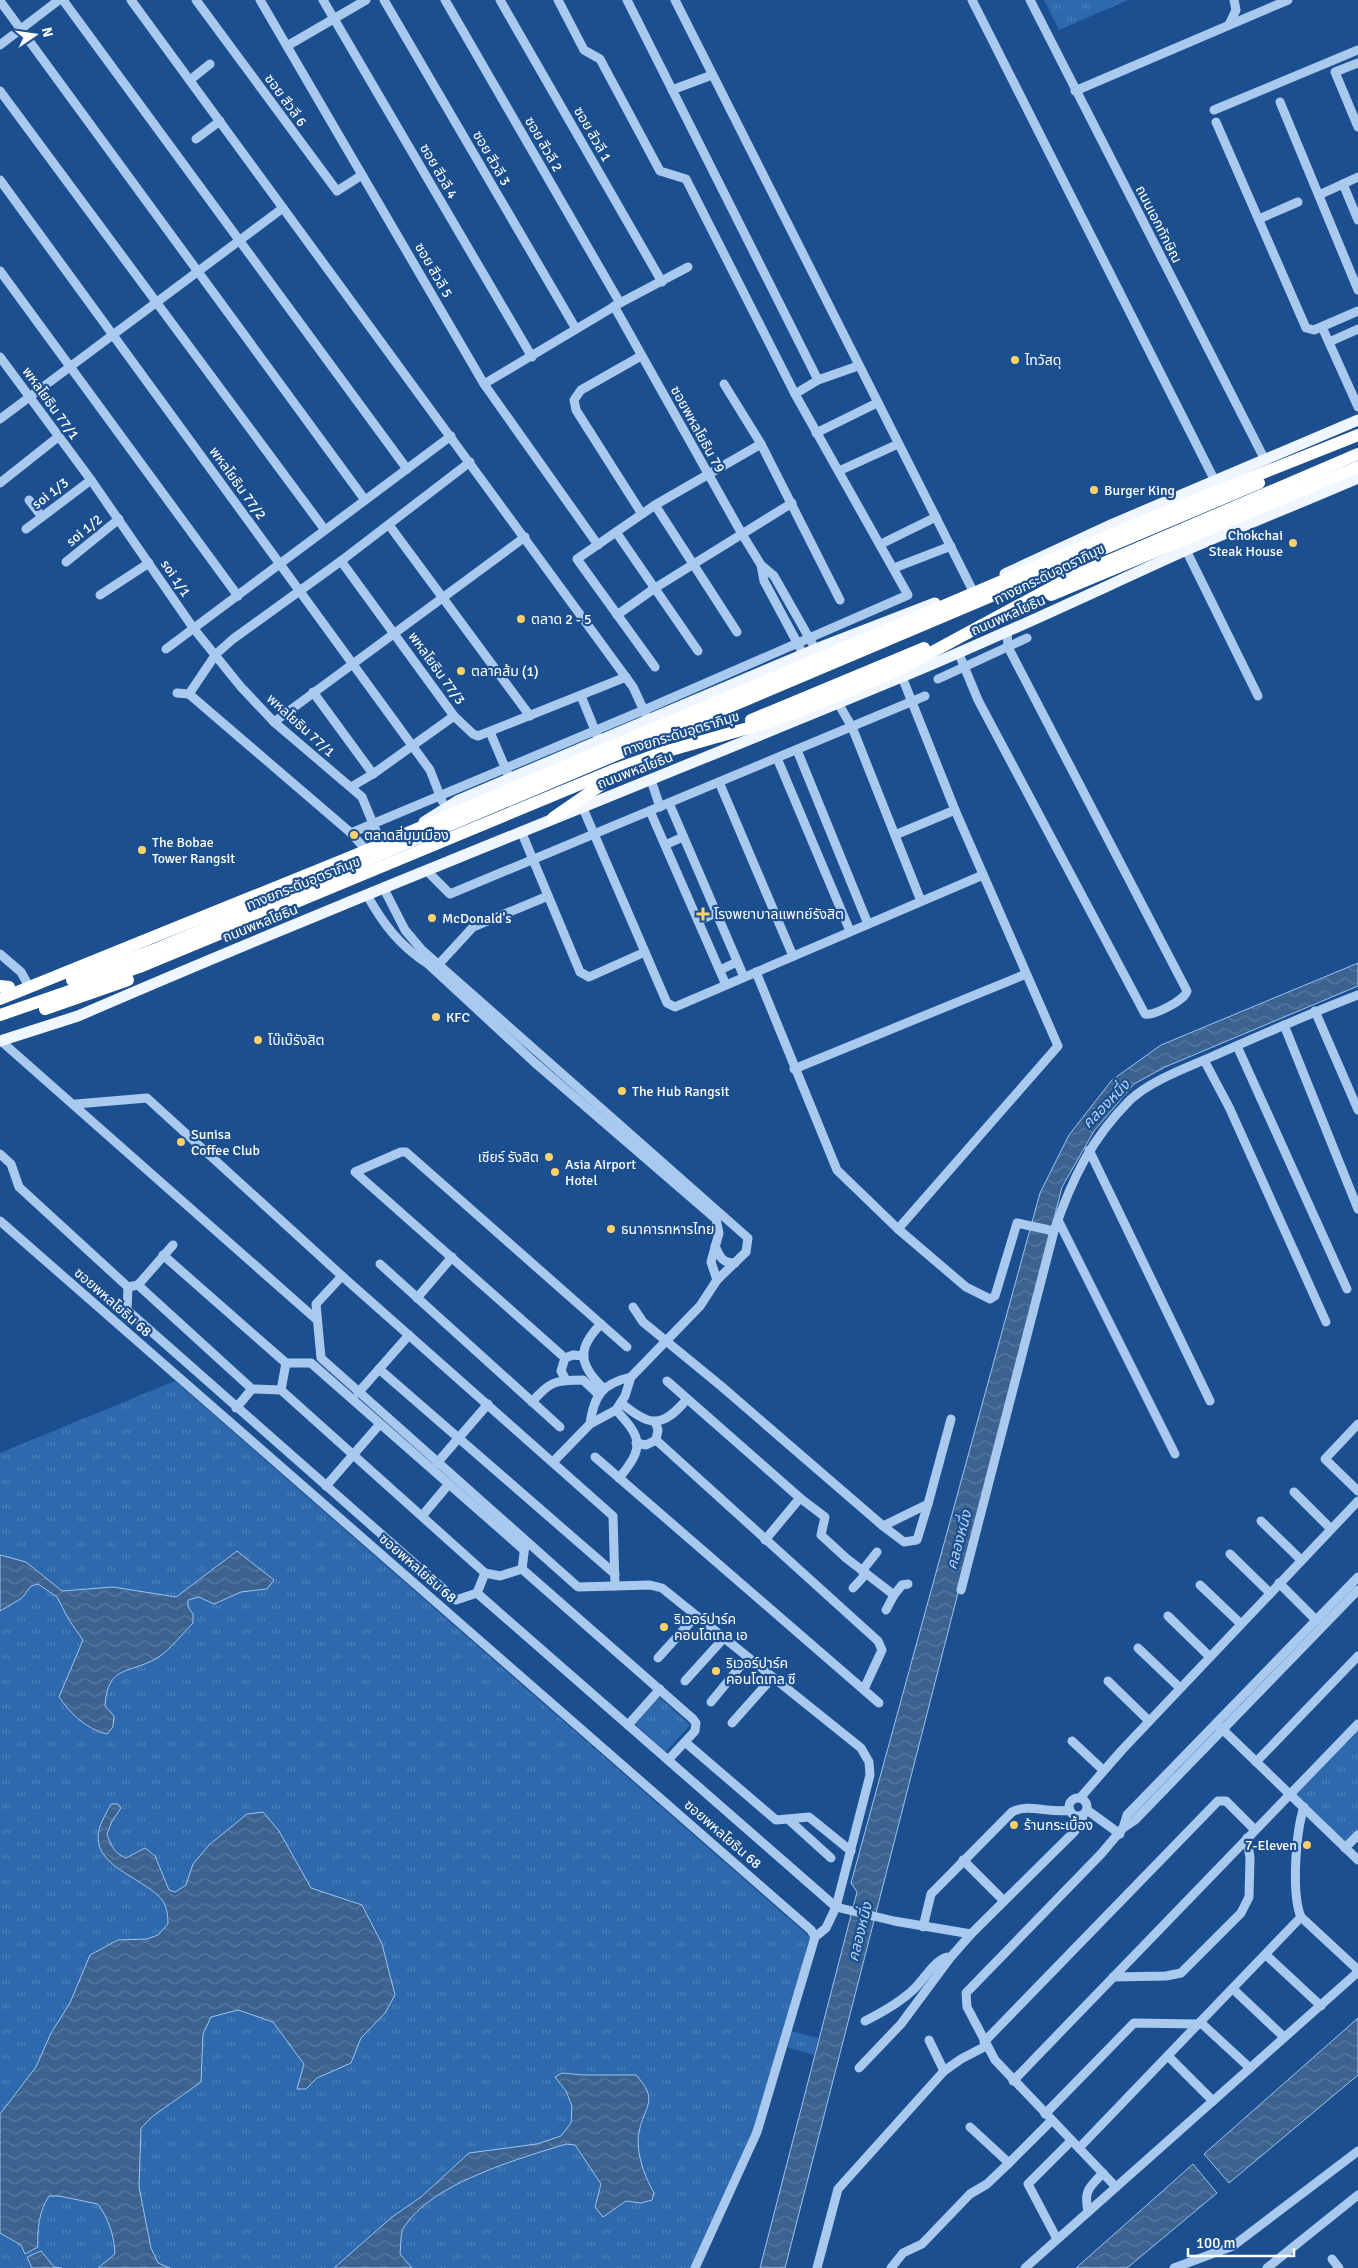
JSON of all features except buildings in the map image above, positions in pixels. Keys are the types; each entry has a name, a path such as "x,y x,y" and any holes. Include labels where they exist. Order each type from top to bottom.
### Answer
{"highway":[{"name":"ถนนพหลโยธิน","path":"0,1000 366,850 419,826 448,816 1170,510 1358,435"},
{"name":"ทางยกระดับอุตราภิมุข","path":"0,1000 107,968 163,946 1358,441"},
{"name":"ทางยกระดับอุตราภิมุข","path":"0,1015 142,966 614,770 664,752 776,720 844,693 899,670 1071,577 1358,454"},
{"name":"ถนนพหลโยธิน","path":"0,1023 67,1002 159,967 1358,467"},
{"path":"553,818 608,780"},
{"path":"3,988 66,973"}],"main road":[{"name":"ถนนพหลโยธิน","path":"419,826 445,808 510,779 597,736 646,715 972,589 1113,524 1358,420"},
{"name":"ถนนพหลโยธิน","path":"0,1041 78,1016 521,831 959,654 1186,550 1358,478"}],"street":[{"path":"0,45 59,0"},
{"path":"63,0 407,469"},
{"path":"131,0 626,677 646,715 797,643 908,595 795,394 686,179 660,171 600,59 584,50 558,0"},
{"name":"ซอย สีวลี 6","path":"196,0 337,191 362,175"},
{"name":"ซอย สีวลี 5","path":"260,0 484,384 598,545"},
{"name":"ซอย สีวลี 4","path":"322,0 532,357"},
{"path":"287,46 366,0"},
{"name":"ซอย สีวลี 3","path":"384,0 576,329"},
{"name":"ซอย สีวลี 2","path":"445,0 617,304"},
{"name":"ซอย สีวลี 1","path":"500,0 662,282"},
{"path":"627,0 818,380"},
{"path":"675,0 972,589"},
{"path":"972,0 1215,481"},
{"name":"ถนนเอกทักษิณ","path":"1030,0 1265,460"},
{"path":"1229,25 1236,10 1234,0"},
{"path":"1075,91 1288,0"},
{"path":"0,1 365,500"},
{"path":"1214,110 1358,50"},
{"path":"1358,63 1335,72 1358,127"},
{"path":"190,80 210,64"},
{"path":"672,90 712,75"},
{"path":"0,91 325,530"},
{"path":"1280,102 1358,290"},
{"path":"196,139 220,121"},
{"path":"1216,122 1305,326 1314,330 1358,311"},
{"path":"1319,195 1358,177"},
{"name":"พหลโยธิน 77/2","path":"0,180 430,770 445,808"},
{"path":"1343,184 1358,220"},
{"path":"1259,219 1298,202"},
{"path":"0,419 283,208"},
{"path":"484,384 532,357 617,304 688,267"},
{"path":"0,271 238,596"},
{"name":"ซอยพหลโยธิน 79","path":"617,304 641,356 742,534 761,565 774,576 816,649"},
{"path":"1322,327 1357,401"},
{"path":"1329,342 1358,329"},
{"path":"641,356 581,390 574,400 576,410 642,514"},
{"name":"พหลโยธิน 77/1","path":"0,357 31,397 149,563"},
{"path":"795,394 818,380 858,366"},
{"path":"724,384 792,503 840,600"},
{"path":"816,433 877,403"},
{"path":"166,649 451,436"},
{"path":"0,483 58,437"},
{"path":"655,667 577,559 654,505 760,444"},
{"path":"840,471 898,444"},
{"path":"189,694 216,654 470,462"},
{"name":"soi 1/3","path":"26,529 91,480"},
{"path":"29,500 42,517"},
{"path":"617,615 655,588 694,566 792,503"},
{"path":"654,505 737,632"},
{"path":"881,544 936,517"},
{"name":"soi 1/2","path":"66,562 119,519"},
{"path":"388,525 530,716"},
{"path":"616,532 698,651"},
{"path":"274,722 525,537"},
{"path":"894,568 951,546"},
{"path":"1186,550 1258,696"},
{"name":"พหลโยธิน 77/3","path":"341,561 454,716 473,734 478,736 490,732"},
{"name":"soi 1/1","path":"100,595 149,563 194,629"},
{"name":"ซอยพหลโยธิน 79","path":"761,565 764,581 804,654"},
{"path":"783,616 794,610"},
{"name":"พหลโยธิน 77/1","path":"194,629 274,722 362,797 381,843"},
{"path":"959,654 978,700 1145,1014 1152,1015 1184,998 1187,991 1008,646 1007,632"},
{"path":"938,680 1027,638"},
{"path":"510,779 490,732 626,677"},
{"path":"898,1229 1058,1046 955,810 910,702 902,677"},
{"path":"314,692 373,774"},
{"path":"176,693 189,694 351,833 366,850"},
{"path":"351,833 505,767 597,736 581,696"},
{"path":"427,871 450,894 925,696"},
{"path":"838,703 852,727 921,901"},
{"path":"351,787 373,774 454,716"},
{"path":"797,750 868,924"},
{"path":"777,758 850,931"},
{"path":"651,780 683,837 744,977"},
{"path":"719,782 793,956"},
{"path":"582,806 667,1003 675,1007 983,874"},
{"path":"895,835 955,810"},
{"path":"650,811 726,984"},
{"path":"521,831 580,972 588,977 644,952"},
{"path":"665,845 683,837"},
{"path":"384,888 402,925 422,949 748,1238 746,1252 718,1280 700,1306 631,1377 625,1396 618,1406 590,1424 554,1461"},
{"path":"367,895 382,922 410,953 428,964 534,1062 716,1219 719,1233 711,1262 718,1280"},
{"path":"439,964 474,927 548,896"},
{"path":"698,921 716,912"},
{"path":"391,932 402,925"},
{"path":"0,954 21,972 26,982"},
{"path":"720,970 737,962"},
{"path":"756,972 836,1170 898,1229 966,1287 990,1299 995,1296 1016,1224 1053,1231"},
{"path":"794,1069 1026,974"},
{"path":"961,1590 1053,1231 1070,1188 1089,1150 1100,1134 1132,1099 1169,1075 1358,994"},
{"path":"1316,1011 1358,1110"},
{"path":"1284,1025 1358,1208"},
{"path":"0,1041 76,1104 317,1320"},
{"path":"1237,1046 1347,1289"},
{"path":"1204,1060 1229,1106 1326,1322"},
{"path":"76,1104 147,1098 342,1276 554,1461 613,1516 615,1586"},
{"path":"1089,1150 1210,1402"},
{"path":"565,1358 355,1172 401,1152 406,1152 627,1347"},
{"path":"0,1154 11,1164 19,1187 128,1287 127,1310 456,1600 477,1593 485,1573"},
{"path":"1058,1220 1175,1454"},
{"name":"ซอยพหลโยธิน 68","path":"0,1221 804,1923 815,1937"},
{"path":"128,1287 138,1285 173,1245"},
{"path":"715,1246 726,1263 735,1263"},
{"path":"164,1255 286,1363 311,1363 524,1550"},
{"path":"417,1298 452,1257"},
{"path":"380,1264 560,1427"},
{"path":"342,1276 316,1304 321,1358 358,1393 578,1587 656,1586 861,1748 870,1762 870,1774 839,1908 826,1928 815,1937 757,2132 696,2268"},
{"path":"138,1285 252,1388 282,1390 485,1573 500,1576 522,1569"},
{"path":"633,1307 643,1322 904,1542 917,1540 951,1419"},
{"path":"601,1324 589,1335 583,1351 589,1374 601,1392"},
{"path":"358,1393 409,1335"},
{"path":"565,1358 573,1355 584,1356"},
{"path":"565,1358 562,1370 566,1380"},
{"path":"282,1390 286,1363"},
{"path":"379,1369 615,1574"},
{"path":"590,1424 592,1407 601,1392 612,1382 631,1377"},
{"path":"532,1402 546,1386 566,1380 583,1380 601,1392"},
{"path":"667,1381 800,1498 825,1517 821,1535 864,1573 894,1595"},
{"path":"236,1408 252,1388"},
{"path":"618,1406 642,1420 654,1421 673,1416 687,1399"},
{"path":"437,1462 488,1404"},
{"path":"618,1406 634,1430 637,1448 632,1463 619,1478"},
{"path":"654,1421 658,1430 656,1440"},
{"path":"326,1486 380,1424"},
{"path":"1358,1424 1325,1458 1358,1491"},
{"path":"636,1443 646,1445 656,1440"},
{"path":"656,1440 881,1646 880,1656 864,1689"},
{"path":"595,1457 879,1703"},
{"path":"422,1516 448,1485"},
{"path":"1294,1492 1331,1529"},
{"path":"765,1540 800,1498"},
{"path":"1070,1810 1071,1803 1080,1798 1103,1770 1358,1501"},
{"path":"883,1526 928,1504"},
{"path":"1261,1521 1301,1560"},
{"path":"522,1569 525,1540"},
{"path":"853,1588 877,1552"},
{"path":"1230,1554 1270,1592"},
{"path":"522,1569 660,1689 696,1723 695,1731 668,1760"},
{"path":"1219,1726 1358,1577"},
{"path":"1279,1583 1316,1620"},
{"path":"886,1610 902,1585 908,1584"},
{"path":"1200,1585 1241,1624"},
{"path":"1116,2187 1013,2081 985,2044 965,2002 966,1993 1121,1831 1126,1814 1358,1590"},
{"path":"477,1593 839,1908 923,1927 971,1934"},
{"path":"658,1658 696,1616"},
{"path":"1168,1616 1210,1657"},
{"path":"686,1681 723,1639"},
{"path":"1138,1648 1180,1688"},
{"path":"1256,1762 1358,1656"},
{"path":"710,1702 747,1658"},
{"path":"732,1723 772,1678"},
{"path":"1108,1681 1149,1721"},
{"path":"628,1725 660,1689"},
{"path":"1013,2081 1358,1724"},
{"path":"1219,1726 1358,1860"},
{"path":"1072,1741 1103,1770"},
{"path":"685,1742 776,1820 809,1817 851,1851"},
{"path":"859,2068 902,2024 950,1958 971,1934 1074,1832 1082,1822 1085,1812 1086,1803 1080,1798"},
{"path":"817,2268 838,2189 944,2071 985,2044 1218,1801 1226,1801 1255,1830"},
{"path":"1025,2268 1358,1971 1301,1917 1296,1888 1297,1832 1304,1807"},
{"path":"923,1927 932,1894 963,1860 1017,1810 1030,1808 1058,1813 1070,1810"},
{"path":"1070,1810 1077,1816 1085,1812"},
{"path":"1085,1812 1121,1831"},
{"path":"788,1820 832,1858"},
{"path":"1345,1848 1358,1835"},
{"path":"1113,1977 1166,1976 1181,1973 1241,1913 1249,1897 1250,1858 1248,1838"},
{"path":"963,1860 1004,1901"},
{"path":"1079,2148 1301,1917"},
{"path":"1266,1955 1320,2006"},
{"path":"866,2021 894,2005 915,1988 941,1960 950,1958"},
{"path":"1233,1989 1284,2037"},
{"path":"891,2268 903,2253 922,2244 970,2194 987,2184 1009,2162 1134,2023 1198,2023 1250,2068"},
{"path":"929,2040 944,2071"},
{"path":"1168,2056 1213,2101"},
{"path":"970,2126 1009,2162"},
{"path":"1057,2239 1028,2184 1071,2141"},
{"path":"1174,2268 1233,2246 1358,2151"},
{"path":"1088,2212 1085,2197 1087,2190 1103,2173"},
{"path":"1267,2268 1358,2195"},
{"path":"1332,2259 1339,2268"}],"green space":[{"path":"1044,0 1128,0 1059,30"},
{"path":"175,1381 811,1938 750,2143 693,2268 0,2268 0,1453"},
{"path":"657,1695 690,1725 666,1752 633,1722"},
{"path":"1358,1721 1358,1833 1346,1845 1291,1793"},
{"path":"791,2031 818,2038 814,2055 787,2047"}],"water":[{"name":"คลองหนึ่ง","path":"1358,963 1358,986 1165,1067 1134,1084 1094,1131 1062,1187 785,2268 760,2268 857,1892 851,1883 1040,1193 1069,1135 1112,1080 1161,1045"},
{"path":"237,1551 274,1580 267,1589 241,1592 214,1604 199,1597 188,1600 188,1607 193,1614 193,1623 176,1642 157,1658 122,1672 110,1683 105,1706 114,1716 113,1727 107,1734 86,1725 59,1697 83,1640 69,1620 57,1597 38,1584 31,1586 22,1598 0,1611 0,1555 26,1562 62,1591 113,1587 176,1597"},
{"path":"111,1804 118,1804 121,1808 112,1821 107,1834 114,1849 126,1858 145,1848 155,1856 169,1890 175,1892 186,1885 193,1864 209,1845 247,1814 263,1812 279,1831 311,1888 362,1905 382,1944 395,1995 385,2013 361,2038 351,2063 317,2078 306,2089 297,2089 304,2064 273,2022 238,2010 211,2017 203,2034 201,2082 153,2116 141,2128 139,2187 151,2248 158,2263 170,2268 98,2268 115,2254 110,2228 98,2204 59,2196 49,2196 39,2221 38,2247 25,2254 21,2245 0,2233 0,2114 36,2067 51,2033 70,2003 90,1955 118,1940 147,1939 158,1935 168,1924 165,1906 156,1893 114,1865 100,1848 99,1829"},
{"path":"1358,2018 1358,2075 1229,2183 1204,2154"},
{"path":"562,2073 636,2075 643,2084 649,2098 639,2132 638,2148 644,2172 654,2193 652,2200 641,2203 626,2201 603,2217 595,2207 601,2184 575,2145 566,2144 501,2165 455,2185 417,2211 404,2227 401,2240 400,2254 412,2268 334,2268 392,2217 421,2197 469,2153 537,2144 561,2136 571,2123 572,2106 566,2091 555,2077"},
{"path":"1193,2164 1217,2193 1127,2268 1076,2268"},
{"path":"41,2251 54,2267 62,2268 32,2268 27,2257"}],"place":[{"name":"ไทวัสดุ","path":"1015,360"},
{"name":"Burger King","path":"1094,490"},
{"name":"Chokchai Steak House","path":"1293,543"},
{"name":"ตลาด 2 - 5","path":"521,619"},
{"name":"ตลาคส้ม (1)","path":"461,671"},
{"name":"ตลาดสี่มุมเมือง","path":"354,835"},
{"name":"The Bobae Tower Rangsit","path":"142,850"},
{"name":"โรงพยาบาลแพทย์รังสิต","path":"703,914"},
{"name":"McDonald's","path":"432,918"},
{"name":"KFC","path":"436,1017"},
{"name":"โบ๊เบ๊รังสิต","path":"258,1040"},
{"name":"The Hub Rangsit","path":"622,1091"},
{"name":"Sunisa Coffee Club","path":"181,1142"},
{"name":"เซียร์ รังสิต","path":"549,1157"},
{"name":"Asia Airport Hotel","path":"555,1172"},
{"name":"ธนาคารทหารไทย","path":"611,1229"},
{"name":"ริเวอร์ปาร์ค คอนโดเทล เอ","path":"664,1627"},
{"name":"ริเวอร์ปาร์ค คอนโดเทล ซี","path":"716,1671"},
{"name":"ร้านกระเบื้อง","path":"1014,1825"},
{"name":"7-Eleven","path":"1307,1845"}]}
